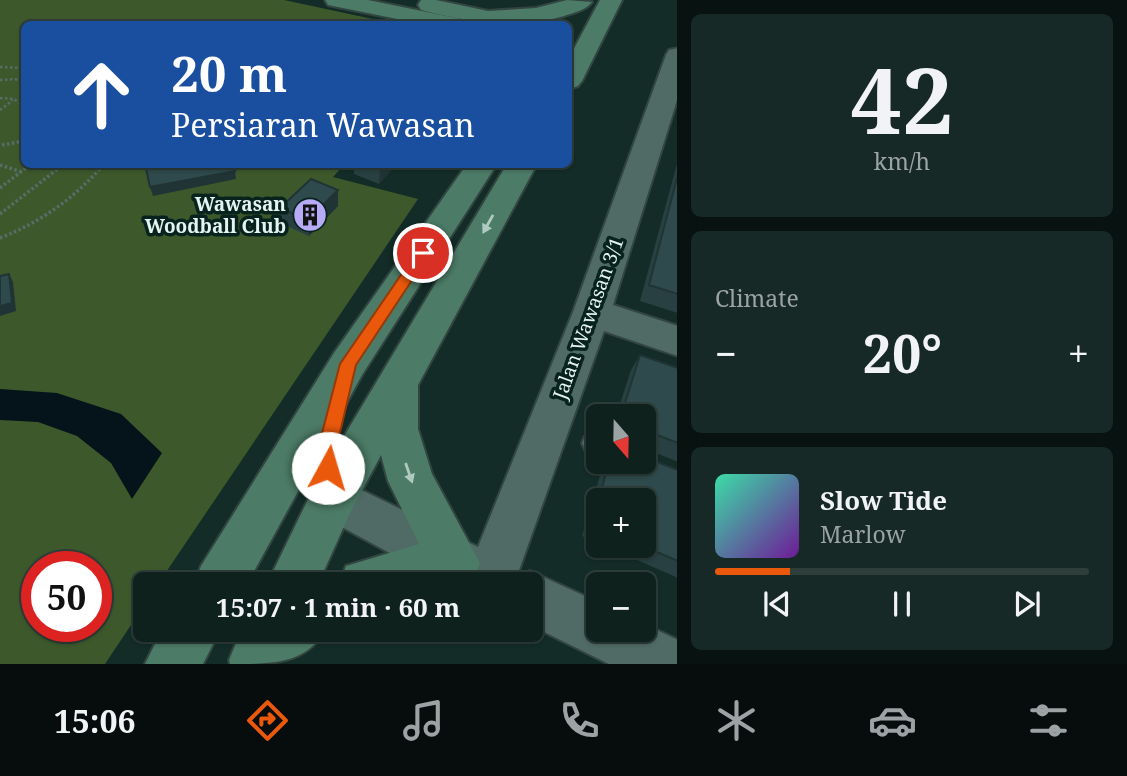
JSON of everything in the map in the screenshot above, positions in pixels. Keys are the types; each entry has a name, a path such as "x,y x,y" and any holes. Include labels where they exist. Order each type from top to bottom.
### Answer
{"main road":[{"path":"336,0 438,21"},
{"path":"404,0 501,21"},
{"path":"572,71 579,45 611,0"},
{"path":"487,18 517,19 564,10 581,1"},
{"path":"570,21 581,1"},
{"path":"226,572 348,364 479,168"},
{"path":"298,572 333,498 520,168"},
{"path":"333,498 328,468 329,441 348,364"},
{"path":"399,382 396,429 411,481 487,572"},
{"path":"238,572 276,526 301,510 333,498"},
{"path":"403,572 425,572"},
{"path":"173,664 186,642"}],"street":[{"name":"Jalan Wawasan 3/1","path":"498,572 670,102 677,55"},
{"path":"592,312 677,341"},
{"path":"333,498 477,572"},
{"path":"543,604 668,664"}],"path":[{"path":"0,67 21,68"},
{"path":"0,80 15,79 21,82"},
{"path":"0,98 14,99 21,104"},
{"path":"0,110 14,99"},
{"path":"2,145 21,142"},
{"path":"0,165 23,173"},
{"path":"0,188 27,168"},
{"path":"0,214 59,168"},
{"path":"0,238 67,201 101,168"}],"green space":[{"path":"0,0 284,0 382,21 21,21 21,168 341,168 333,177 418,199 166,572 133,572 133,622 105,664 0,664"}],"shaded area":[{"path":"0,389 57,393 121,414 162,453 132,499 111,463 77,436 38,422 0,420"}],"building":[{"path":"146,168 234,168 235,171 150,187"},
{"path":"677,178 677,294 649,285"},
{"path":"311,179 338,190 308,220 280,208"},
{"path":"9,274 12,303 0,306 0,276"},
{"path":"640,355 677,368 677,443 656,435 656,404 625,404"},
{"path":"656,462 677,470 677,561 656,552 656,488 602,488 606,474 656,474"}],"place":[{"name":"Wawasan Woodball Club","path":"310,215"}],"route":[{"path":"328,468 329,441 348,364 423,253"}]}
